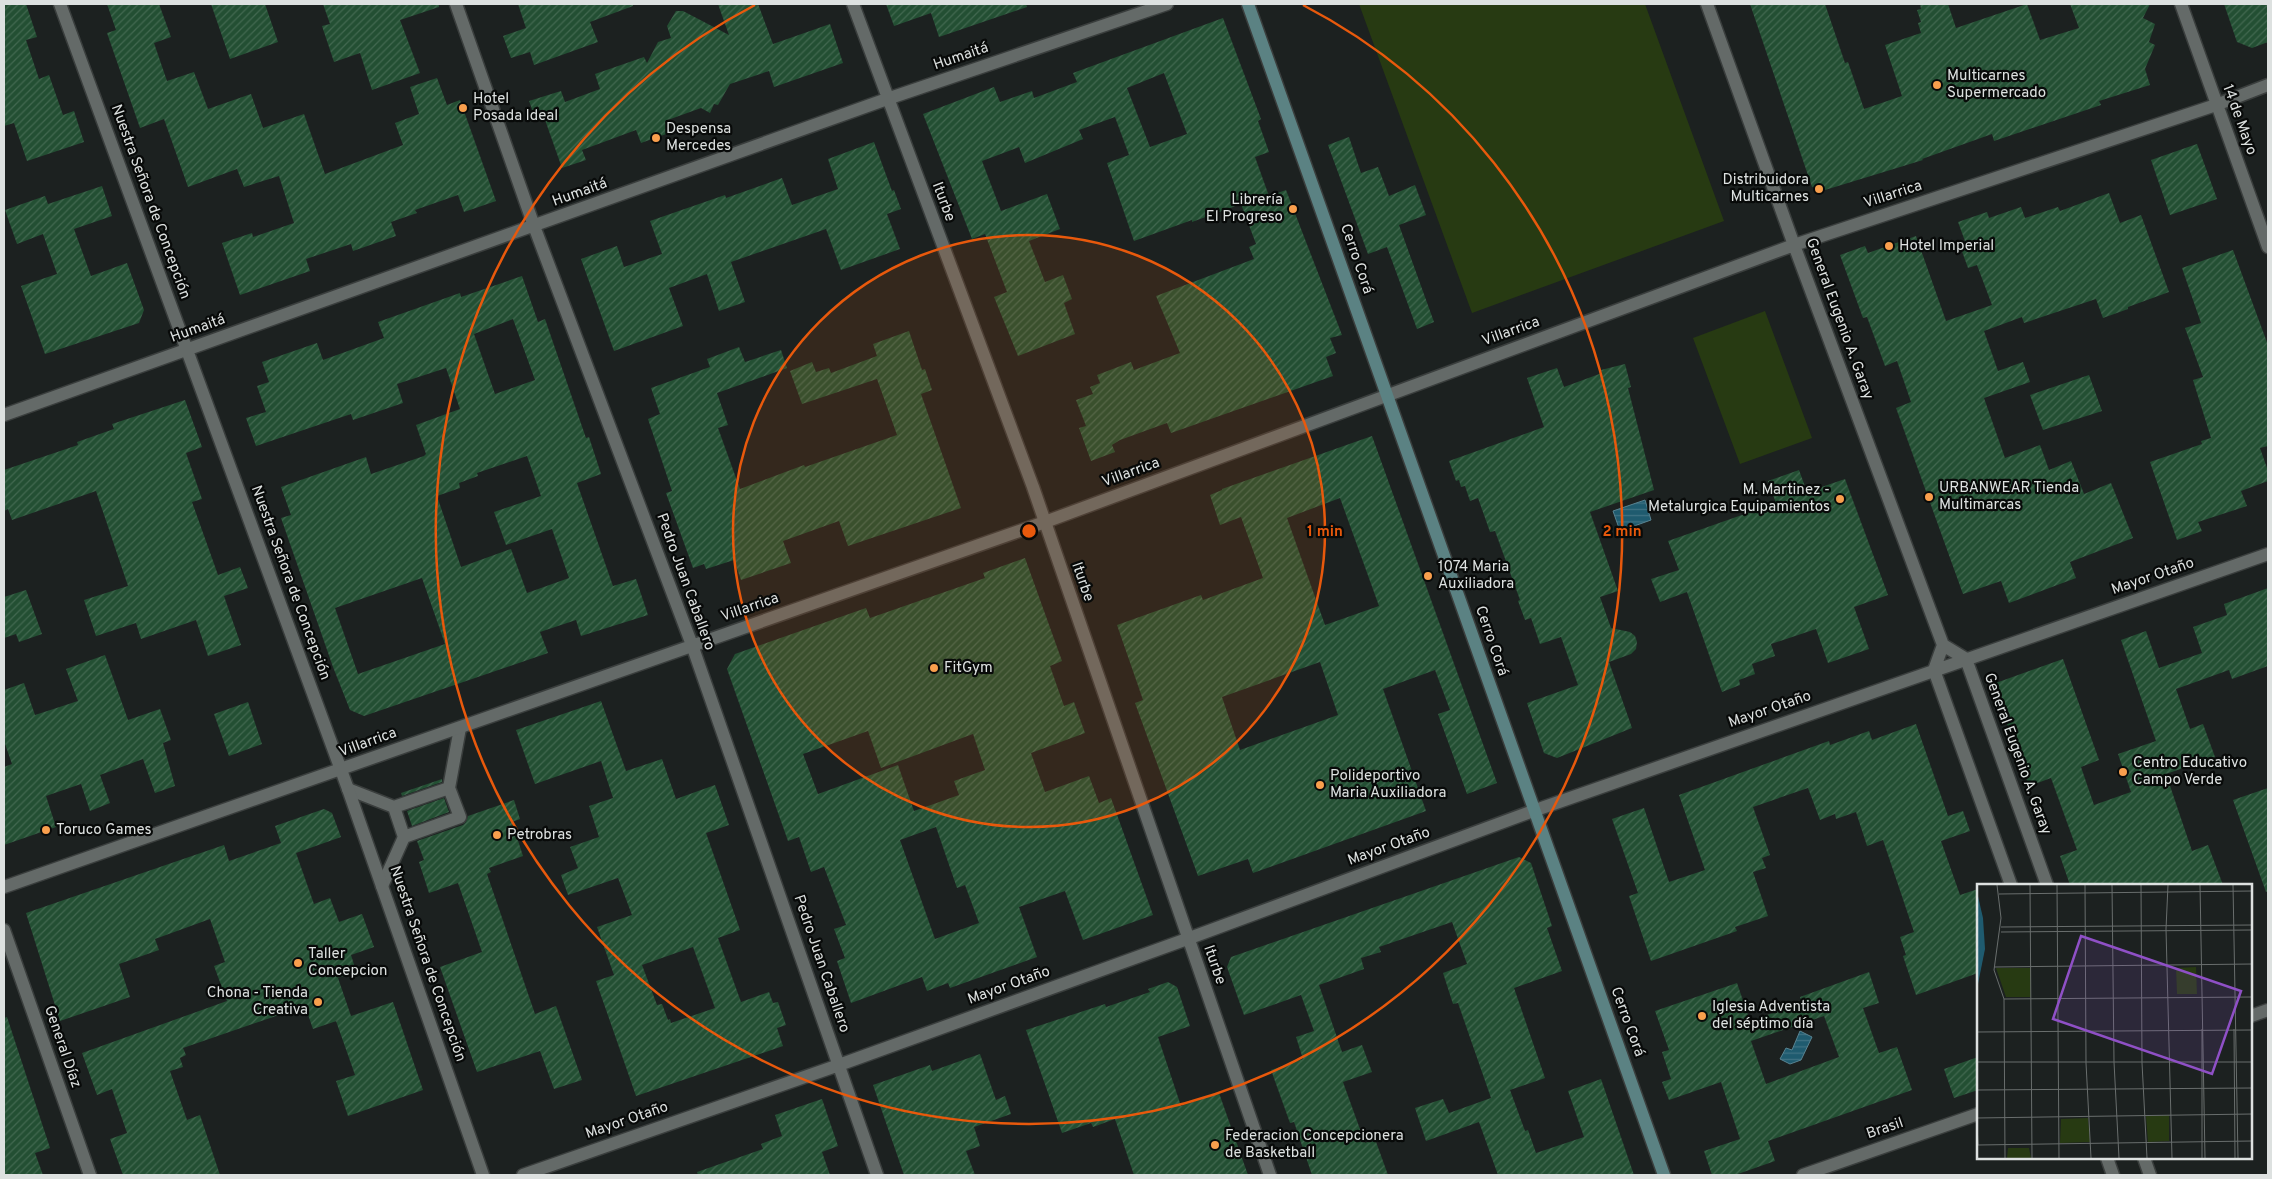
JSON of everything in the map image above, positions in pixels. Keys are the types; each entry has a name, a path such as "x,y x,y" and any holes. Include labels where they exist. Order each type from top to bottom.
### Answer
{"street":[{"name":"Nuestra Señora de Concepción","path":"60,4 348,789 483,1175"},
{"name":"Pedro Juan Caballero","path":"456,4 534,226 692,645 877,1175"},
{"name":"Iturbe","path":"853,4 1045,522 1187,939 1270,1175"},
{"name":"Humaitá","path":"4,415 887,99 1167,4"},
{"name":"Cerro Corá","path":"1248,4 1533,811 1664,1175"},
{"name":"General Eugenio A. Garay","path":"1708,4 1794,245 1943,645"},
{"name":"14 de Mayo","path":"2181,4 2268,247"},
{"name":"Villarrica","path":"4,887 1045,522 1794,245 2268,85"},
{"name":"Mayor Otaño","path":"523,1175 839,1065 1533,811 1966,658 2268,554"},
{"path":"1966,658 1943,645 1934,670 2011,884"},
{"name":"General Eugenio A. Garay","path":"1966,658 2047,884"},
{"path":"404,837 460,817 450,788 460,728"},
{"path":"348,789 394,807 450,788"},
{"path":"382,886 404,837 394,807"},
{"name":"General Díaz","path":"4,930 90,1175"},
{"path":"2252,1016 2268,1010"},
{"name":"Brasil","path":"1803,1175 1977,1114"},
{"path":"2107,1159 2113,1175"},
{"path":"2144,1159 2150,1175"}],"green space":[{"path":"1359,4 1645,4 1724,221 1472,313"},
{"path":"1765,311 1812,438 1740,464 1693,338"}],"water":[{"path":"1645,500 1651,520 1620,531 1613,511"},
{"path":"1800,1031 1812,1037 1801,1060 1790,1064 1780,1059 1786,1048 1792,1050"}],"building":[{"path":"4,4 26,4 37,37 26,40 39,79 49,75 63,115 74,111 84,142 27,161 14,123 4,126"},
{"path":"107,4 159,4 171,37 154,43 167,81 194,72 208,109 251,94 263,128 304,114 325,174 403,145 395,123 419,114 410,87 437,78 447,105 460,100 496,201 464,212 458,195 415,210 417,213 391,222 396,236 353,251 351,244 306,259 310,271 240,295 222,243 252,233 253,237 294,223 279,176 244,187 237,169 188,187 164,119 140,128 107,33 116,30"},
{"path":"211,4 265,4 278,42 230,59"},
{"path":"323,4 439,4 439,7 400,20 420,73 372,90 360,53 334,62 322,26 330,24"},
{"path":"518,4 633,4 633,6 590,22 598,42 534,65 530,52 511,58 503,36 526,28"},
{"path":"718,4 758,4 773,44 830,24 843,63 774,87 769,71 730,84 718,105 714,104 710,113 701,108 665,121 669,133 641,143 636,130 582,150 586,160 562,168 544,117 536,120 529,101 561,91 565,102 600,89 595,74 644,57 647,63 658,42 671,38 667,26 676,11 683,11 729,35"},
{"path":"886,4 1026,4 1027,7 939,37 931,13 894,26"},
{"path":"1750,4 1825,4 1845,63 1848,62 1864,109 1902,96 1885,45 1921,33 1918,23 1921,22 1917,10 1921,9 1920,4 1948,4 1956,28 2027,4 2040,40 2079,28 2070,4 2150,4 2143,18 2155,24 2149,42 2155,45 2145,69 2150,85 2099,101 2101,105 1994,141 1992,134 1923,160 1825,190 1812,187"},
{"path":"2224,4 2268,4 2268,42 2252,48 2237,42"},
{"path":"1223,18 1261,119 1258,121 1269,152 1255,157 1269,196 1286,190 1342,335 1330,338 1336,353 1326,357 1333,376 1171,433 1167,423 1120,440 1112,445 1115,452 1091,461 1079,428 1086,426 1076,400 1093,394 1090,387 1100,383 1097,375 1131,362 1134,370 1180,353 1156,296 1254,259 1249,247 1256,244 1241,204 1134,241 1107,163 1129,155 1115,117 1079,130 1083,139 1025,163 1019,147 982,161 1001,211 1047,194 1060,229 1029,241 1045,282 1063,275 1072,299 1064,303 1075,334 1018,356 994,297 1007,292 985,234 972,239 923,114 994,87 1000,102 1032,91 1034,98 1077,82 1073,73","holes":["1164,73 1187,134 1150,147 1127,88"]},
{"path":"1349,137 1361,173 1378,167 1389,196 1415,185 1426,215 1399,225 1434,322 1417,329 1387,247 1368,254 1328,145"},
{"path":"874,142 892,191 894,190 901,209 887,214 900,249 841,270 826,229 731,262 745,302 719,311 707,274 669,288 683,326 614,351 581,259 617,246 624,267 662,254 650,221 725,195 726,198 782,178 792,205 838,189 828,159"},
{"path":"2197,144 2217,199 2170,215 2151,160"},
{"path":"102,186 112,216 74,229 91,276 127,263 144,310 139,323 45,354 21,286 57,274 43,234 17,244 5,210 45,196 48,204"},
{"path":"2109,193 2120,223 2141,215 2169,292 2103,318 2096,299 2024,323 2022,317 1984,331 1998,371 2023,362 2030,382 1984,398 2005,458 2040,445 2049,470 2071,461 2084,494 2111,483 2133,538 2070,562 2076,578 2009,603 2001,581 1963,594 1896,408 1911,402 1897,361 1885,366 1867,317 1863,318 1840,255 1865,246 1868,253 1916,236 1946,321 1992,305 1977,265 1968,268 1960,246 1966,244 1958,222 1987,212 1989,218 2021,207 2025,218 2058,207 2060,211"},
{"path":"2233,250 2268,345 2268,446 2260,448 2268,471 2268,481 2241,491 2247,506 2198,522 2202,531 2177,540 2150,462 2202,444 2201,441 2211,438 2193,380 2203,377 2185,328 2201,323 2182,268"},
{"path":"522,276 538,322 545,319 586,438 589,437 601,474 577,483 613,586 636,579 648,615 581,636 576,620 540,632 548,653 364,716 350,710 333,667 281,518 291,515 281,487 366,457 371,474 424,456 426,454 416,425 460,409 446,368 397,384 403,403 353,420 351,414 256,446 246,418 266,412 257,386 269,382 262,362 317,343 323,360 384,338 378,322 460,293 461,297","holes":["513,319 535,380 495,394 474,334","527,456 541,496 494,512 506,545 552,529 569,578 527,593 511,549 461,567 437,496 460,488 459,483 478,476 477,473","422,578 445,644 358,674 335,608"]},
{"path":"909,331 922,370 925,369 932,390 921,394 961,508 848,546 839,521 783,541 791,563 741,580 734,560 706,569 704,564 693,568 666,493 672,491 648,419 660,414 651,388 710,367 707,359 739,347 745,362 781,350 787,368 717,393 728,425 718,428 740,489 804,465 805,467 897,435 877,379 802,404 790,371 812,362 816,372 829,368 831,373 877,356 873,344"},
{"path":"1625,364 1631,387 1628,388 1654,490 1590,512 1618,591 1600,597 1611,628 1630,632 1635,636 1637,642 1636,649 1631,654 1609,662 1632,728 1557,758 1544,753 1527,703 1578,685 1561,637 1540,644 1531,618 1525,620 1518,601 1520,600 1495,531 1490,532 1478,498 1470,501 1465,486 1461,487 1459,480 1456,481 1449,461 1544,427 1527,378 1557,368 1564,387 1602,373 1601,370"},
{"path":"2089,375 2102,411 2043,430 2030,395"},
{"path":"185,400 202,447 186,453 202,499 192,502 218,575 240,567 248,588 224,596 241,645 208,656 196,620 141,639 136,623 96,636 84,600 128,586 96,491 12,520 8,509 4,511 4,470 78,445 77,442 114,429 112,424"},
{"path":"1372,436 1497,783 1467,794 1438,714 1450,710 1435,670 1383,689 1426,811 1253,873 1248,859 1198,876 1135,703 1143,700 1117,625 1201,595 1203,600 1263,578 1241,517 1220,525 1210,495 1222,489","holes":["1340,498 1379,606 1325,625 1287,518","1320,662 1338,715 1240,750 1222,697"]},
{"path":"1799,470 1807,492 1845,479 1888,595 1854,607 1869,649 1828,663 1816,629 1771,644 1775,656 1752,664 1755,674 1739,680 1740,685 1722,692 1687,592 1660,602 1651,579 1679,570 1668,541 1776,503 1768,481"},
{"path":"1025,558 1062,661 1050,666 1064,706 1074,702 1085,733 1031,753 1045,792 1089,776 1099,803 1111,798 1153,915 1083,940 1065,891 1019,907 1037,957 950,988 948,983 927,991 922,977 851,1003 837,961 845,958 834,929 846,925 824,867 811,872 799,837 788,841 727,669 735,654 866,608 870,618 985,578 983,573","holes":["868,731 881,768 973,734 985,770 954,781 959,795 914,811 898,765 818,794 803,754","936,827 957,888 965,885 979,923 935,939 900,840"]},
{"path":"2268,588 2268,666 2232,679 2229,670 2176,689 2190,729 2203,724 2215,757 2166,774 2192,851 2208,845 2223,884 2070,884 2060,856 2077,850 2051,778 2029,786 1993,684 2063,659 2099,760 2081,767 2094,805 2131,792 2118,754 2156,741 2121,640 2146,631 2159,668 2202,653 2193,627 2227,615 2224,604"},
{"path":"26,590 42,634 19,642 16,634 4,638 4,597"},
{"path":"105,655 128,720 160,709 171,740 163,743 175,786 155,793 143,759 100,775 110,803 90,811 81,784 46,796 56,827 4,845 4,767 12,764 4,741 4,690 24,683 35,715 78,701 66,669"},
{"path":"601,701 626,771 662,759 676,799 715,785 729,825 706,833 740,930 718,938 741,1002 769,992 773,1003 778,1002 786,1025 777,1028 783,1046 636,1096 596,981 614,975 597,927 632,915 618,878 568,895 561,875 578,868 570,847 599,837 589,806 613,798 601,761 535,784 516,730","holes":["693,947 715,1008 671,1023 662,1004 657,1005 642,965"]},
{"path":"248,702 262,744 229,756 214,714"},
{"path":"1916,724 1948,816 1963,811 1970,831 1941,841 1960,895 1977,889 1977,973 1916,995 1903,956 1906,955 1900,937 1914,932 1883,840 1867,846 1856,812 1836,819 1835,814 1820,820 1808,788 1753,807 1770,855 1762,858 1766,868 1753,872 1768,916 1735,927 1737,931 1651,961 1629,896 1638,893 1612,819 1644,808 1669,882 1705,870 1679,795 1829,741 1830,745 1869,731 1872,740"},
{"path":"442,779 442,782 402,796 401,793"},
{"path":"2268,788 2268,891 2266,892 2233,800"},
{"path":"444,798 449,812 412,826 407,811"},
{"path":"514,800 520,819 512,822 523,856 489,868 491,872 487,874 535,1014 556,1006 582,1080 554,1089 540,1051 477,1072 440,967 482,952 458,883 429,893 419,862 424,860 417,841 463,825 468,816"},
{"path":"324,809 332,813 341,837 296,853 314,904 330,898 339,922 362,914 374,947 351,955 356,971 338,978 351,1016 313,1029 305,1006 183,1048 186,1055 180,1058 183,1067 170,1071 187,1120 200,1115 220,1175 123,1175 110,1139 127,1133 112,1089 97,1095 82,1053 227,1001 214,966 225,962 210,919 155,939 159,950 119,964 130,997 60,1021 26,913 224,845 229,861 281,843 275,826"},
{"path":"1519,857 1531,863 1552,926 1547,928 1562,971 1514,988 1545,1078 1510,1090 1525,1131 1528,1130 1536,1153 1584,1137 1568,1091 1601,1079 1634,1175 1498,1175 1479,1122 1426,1141 1415,1108 1443,1099 1449,1113 1491,1098 1458,1003 1453,1004 1443,973 1467,964 1452,922 1379,947 1381,952 1361,958 1364,969 1319,985 1342,1052 1362,1045 1372,1072 1343,1082 1365,1143 1375,1139 1388,1175 1312,1175 1294,1122 1290,1123 1271,1070 1303,1059 1296,1037 1314,1031 1301,995 1244,1015 1227,967 1231,957"},
{"path":"1869,972 1879,1003 1863,1008 1879,1053 1897,1047 1912,1090 1768,1141 1775,1161 1735,1175 1712,1175 1704,1151 1740,1139 1721,1082 1669,1100 1662,1082 1671,1079 1662,1052 1669,1050 1655,1011 1737,983 1750,1021 1802,1003 1800,997","holes":["1824,1016 1839,1057 1766,1084 1751,1041"]},
{"path":"1168,982 1177,987 1190,1026 1158,1037 1181,1106 1219,1093 1248,1175 1134,1175 1115,1119 1093,1127 1091,1123 1062,1133 1026,1030 1105,1004 1106,1007 1150,992 1148,989"},
{"path":"393,1002 423,1090 348,1116 336,1081 355,1075 336,1021"},
{"path":"7,1017 50,1148 35,1153 43,1175 4,1175 4,1018"},
{"path":"980,1054 996,1100 1005,1096 1011,1114 974,1127 980,1146 966,1151 975,1175 904,1175 873,1085 930,1065 932,1071"},
{"path":"1977,1057 1977,1090 1954,1098 1944,1069"},
{"path":"822,1099 838,1146 822,1152 830,1175 698,1175 697,1172 763,1149 761,1144 782,1136 775,1115"}],"place":[{"name":"Multicarnes Supermercado","path":"1937,85"},
{"name":"Hotel Posada Ideal","path":"463,108"},
{"name":"Despensa Mercedes","path":"656,138"},
{"name":"Distribuidora Multicarnes","path":"1819,189"},
{"name":"Librería El Progreso","path":"1293,209"},
{"name":"Hotel Imperial","path":"1889,246"},
{"name":"URBANWEAR Tienda Multimarcas","path":"1929,497"},
{"name":"M. Martinez - Metalurgica Equipamientos","path":"1840,499"},
{"name":"1074 Maria Auxiliadora","path":"1428,576"},
{"name":"FitGym","path":"934,668"},
{"name":"Centro Educativo Campo Verde","path":"2123,772"},
{"name":"Polideportivo Maria Auxiliadora","path":"1320,785"},
{"name":"Toruco Games","path":"46,830"},
{"name":"Petrobras","path":"497,835"},
{"name":"Taller Concepcion","path":"298,963"},
{"name":"Chona - Tienda Creativa","path":"318,1002"},
{"name":"Iglesia Adventista del séptimo día","path":"1702,1016"},
{"name":"Federacion Concepcionera de Basketball","path":"1215,1145"}]}
